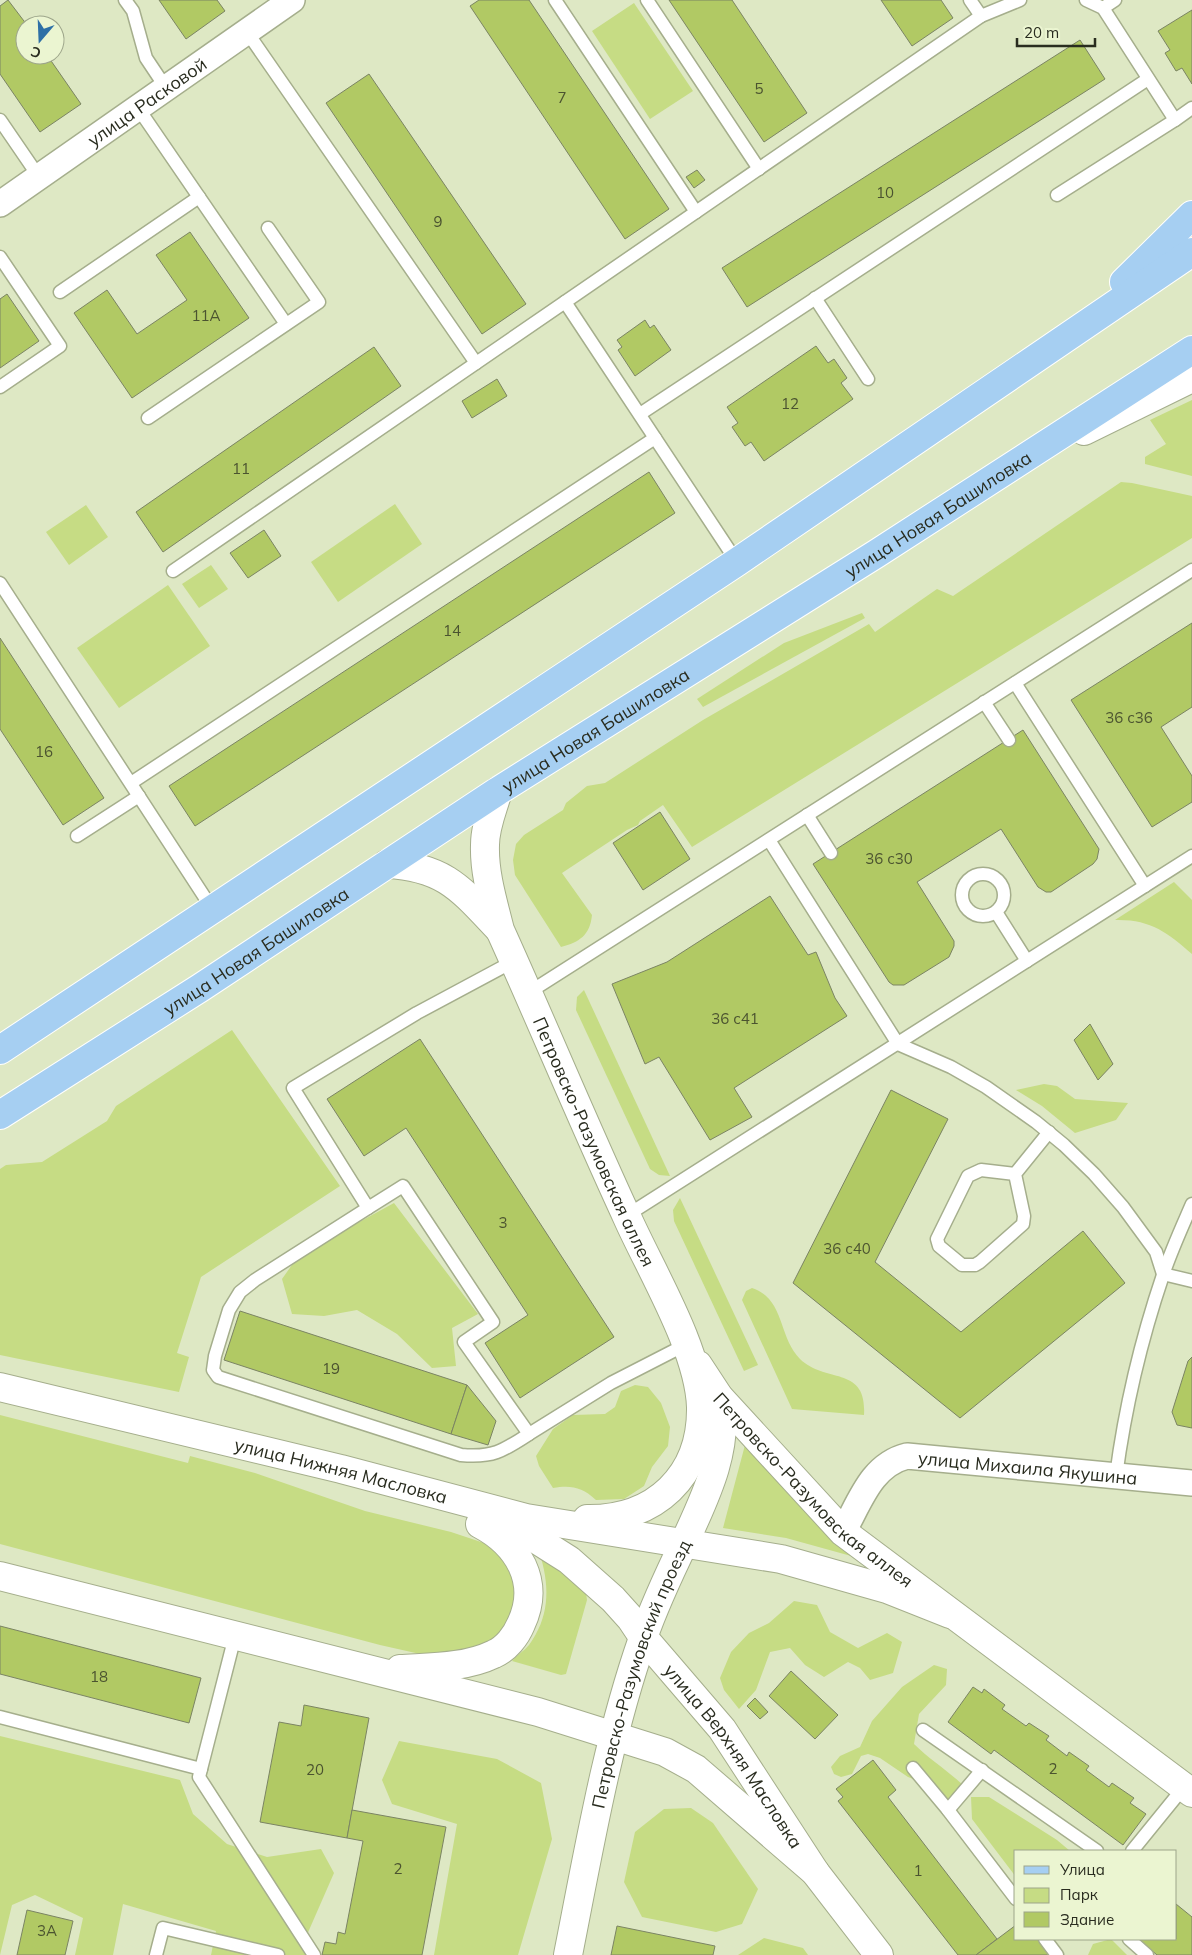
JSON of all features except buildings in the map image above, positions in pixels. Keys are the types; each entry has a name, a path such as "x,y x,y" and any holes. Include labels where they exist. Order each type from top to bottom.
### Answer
{"main road":[{"path":"1034,361 1144,265 1192,215"},
{"path":"11,1043 737,562 1192,252"},
{"name":"улица Новая Башиловка","path":"0,1115 200,988 498,791 1015,465 1192,350"}],"street":[{"name":"улица Расковой","path":"0,204 289,1"},
{"path":"1015,465 1192,378"},
{"name":"Петровско-Разумовская аллея","path":"498,791 488,823 485,844 488,883 500,930 626,1216 688,1348 719,1397 843,1532 950,1614 1076,1704 1188,1790"},
{"name":"Петровско-Разумовская аллея","path":"387,864 428,869 448,880 500,930"},
{"name":"Петровско-Разумовская аллея","path":"526,1518 604,1519 642,1510 664,1497 682,1474 694,1454 699,1434 701,1406 688,1348"},
{"name":"улица Нижняя Масловка","path":"0,1387 341,1469 526,1518 684,1543"},
{"name":"Петровско-Разумовский проезд","path":"568,1955 614,1734 643,1638 698,1514 718,1452 724,1425 719,1397"},
{"name":"улица Михаила Якушина","path":"843,1532 880,1469 891,1461 907,1456 1192,1483"},
{"path":"371,1670 455,1665 496,1654 508,1644 518,1631 528,1606 528,1576 521,1560 508,1544 488,1528 408,1488"},
{"name":"улица Верхняя Масловка","path":"488,1509 549,1546 576,1566 613,1599 631,1619 643,1638 722,1729 815,1872 879,1955"},
{"name":"Петровско-Разумовская аллея","path":"684,1543 781,1559 832,1572 887,1589 950,1614"},
{"path":"0,1576 538,1712 614,1734"},
{"name":"улица Верхняя Масловка","path":"614,1734 665,1752 696,1769 815,1872"}],"lane":[{"path":"125,0 133,11 146,58 166,88"},
{"path":"555,0 696,212"},
{"path":"647,0 759,169"},
{"path":"970,0 981,16"},
{"path":"173,571 981,16 1020,0"},
{"path":"1086,0 1103,8 1175,120"},
{"path":"1103,8 1115,0"},
{"path":"247,32 476,363"},
{"path":"640,414 1148,79"},
{"path":"138,108 286,324"},
{"path":"1057,195 1192,108"},
{"path":"0,120 39,177"},
{"path":"60,292 199,197"},
{"path":"148,418 319,302 268,228"},
{"path":"0,257 60,346 0,387"},
{"path":"815,298 868,379"},
{"path":"565,302 737,562"},
{"path":"131,784 655,438"},
{"path":"528,993 1192,570"},
{"path":"0,583 213,910"},
{"path":"1015,683 1145,886"},
{"path":"984,702 1009,740"},
{"path":"77,836 139,796"},
{"path":"807,815 831,853"},
{"path":"769,840 898,1044 977,1082 1008,1101 1049,1132 1114,1195 1156,1252 1163,1274"},
{"path":"626,1216 1192,856"},
{"path":"996,912 1027,961"},
{"path":"368,1208 293,1088 417,1013 514,961"},
{"path":"1015,1174 1049,1132"},
{"path":"981,1170 1015,1174 1024,1216 1021,1227 980,1262 975,1265 962,1266 939,1246 937,1239 968,1176 981,1170"},
{"path":"529,1434 464,1342 494,1322 403,1186 255,1280 240,1292 229,1310 214,1356 213,1370 218,1378 460,1455 481,1457 501,1451 529,1434 612,1383 688,1348"},
{"path":"1116,1476 1122,1434 1140,1350 1163,1274 1192,1204"},
{"path":"1163,1274 1192,1281"},
{"path":"236,1636 199,1777 314,1955"},
{"path":"0,1717 201,1769"},
{"path":"923,1730 1097,1850"},
{"path":"914,1768 1014,1897"},
{"path":"948,1810 982,1770"},
{"path":"1133,1850 1188,1790"},
{"path":"156,1955 163,1928 278,1955"},
{"path":"1130,1940 1147,1955"},
{"path":"1050,1941 1058,1955"}],"green space":[{"path":"634,3 693,91 650,119 592,31"},
{"path":"1192,400 1192,476 1145,464 1145,457 1166,444 1150,420"},
{"path":"1121,482 1192,496 1192,538 692,847 663,805 640,821 638,825 627,830 562,873 592,915 589,928 583,937 574,943 561,947 515,875 513,860 516,844 524,835 563,810 566,803 587,786 605,783 703,720 869,624 875,632 937,589 953,596"},
{"path":"395,504 422,544 338,602 311,562"},
{"path":"86,505 108,537 69,565 46,532"},
{"path":"211,565 228,589 199,608 182,584"},
{"path":"168,585 210,646 119,708 77,648"},
{"path":"862,613 865,618 703,707 697,699 784,643"},
{"path":"1174,882 1192,900 1192,954 1157,928 1138,922 1115,920"},
{"path":"584,990 670,1176 659,1175 650,1169 576,1010 577,997"},
{"path":"232,1030 340,1186 201,1277 177,1353 189,1357 179,1392 0,1355 0,1169 6,1165 42,1162 107,1121 116,1106"},
{"path":"1044,1084 1057,1086 1075,1099 1128,1103 1116,1120 1075,1133 1042,1106 1016,1090"},
{"path":"680,1198 758,1365 744,1371 674,1221 673,1210"},
{"path":"394,1203 478,1314 452,1328 456,1366 432,1368 397,1334 357,1310 324,1316 292,1314 282,1279 299,1255"},
{"path":"752,1288 763,1293 776,1309 788,1340 800,1359 810,1367 852,1382 859,1389 863,1399 864,1415 792,1409 742,1300 746,1291"},
{"path":"635,1385 648,1387 661,1403 670,1427 668,1446 652,1467 644,1486 624,1499 596,1500 586,1492 576,1488 553,1488 539,1466 536,1456 553,1429 573,1415 605,1414 615,1407 621,1391"},
{"path":"0,1415 188,1463 190,1456 255,1473 365,1511 451,1532 484,1543 501,1557 510,1571 515,1585 516,1602 505,1631 487,1647 429,1656 380,1645 0,1544"},
{"path":"745,1445 789,1495 862,1559 786,1538 723,1528"},
{"path":"541,1558 554,1562 586,1593 587,1600 566,1674 561,1675 512,1661 529,1645 536,1635 544,1614 546,1581"},
{"path":"794,1601 817,1605 830,1632 858,1648 887,1633 902,1642 893,1673 870,1680 860,1668 848,1662 824,1677 805,1665 790,1648 770,1652 756,1690 739,1709 724,1690 720,1678 731,1652 749,1633 769,1623"},
{"path":"934,1665 947,1669 946,1685 919,1714 914,1744 963,1785 949,1800 935,1787 908,1777 880,1758 868,1754 861,1756 852,1774 841,1777 834,1774 831,1767 840,1756 860,1747 872,1721 902,1687"},
{"path":"0,1736 180,1780 193,1814 227,1844 267,1857 321,1849 334,1873 306,1937 314,1955 211,1955 216,1931 123,1904 113,1955 75,1955 83,1918 35,1895 12,1905 0,1955"},
{"path":"399,1741 497,1759 541,1783 552,1839 518,1955 434,1955 457,1824 392,1804 382,1780"},
{"path":"971,1797 989,1797 1057,1840 1069,1850 1014,1850 1014,1874 972,1819"},
{"path":"691,1808 713,1823 758,1889 742,1924 716,1932 642,1917 624,1882 635,1832 664,1809"},
{"path":"764,1938 803,1948 808,1955 738,1955"},
{"path":"1112,1940 1127,1955 1088,1955 1093,1944"}]}
